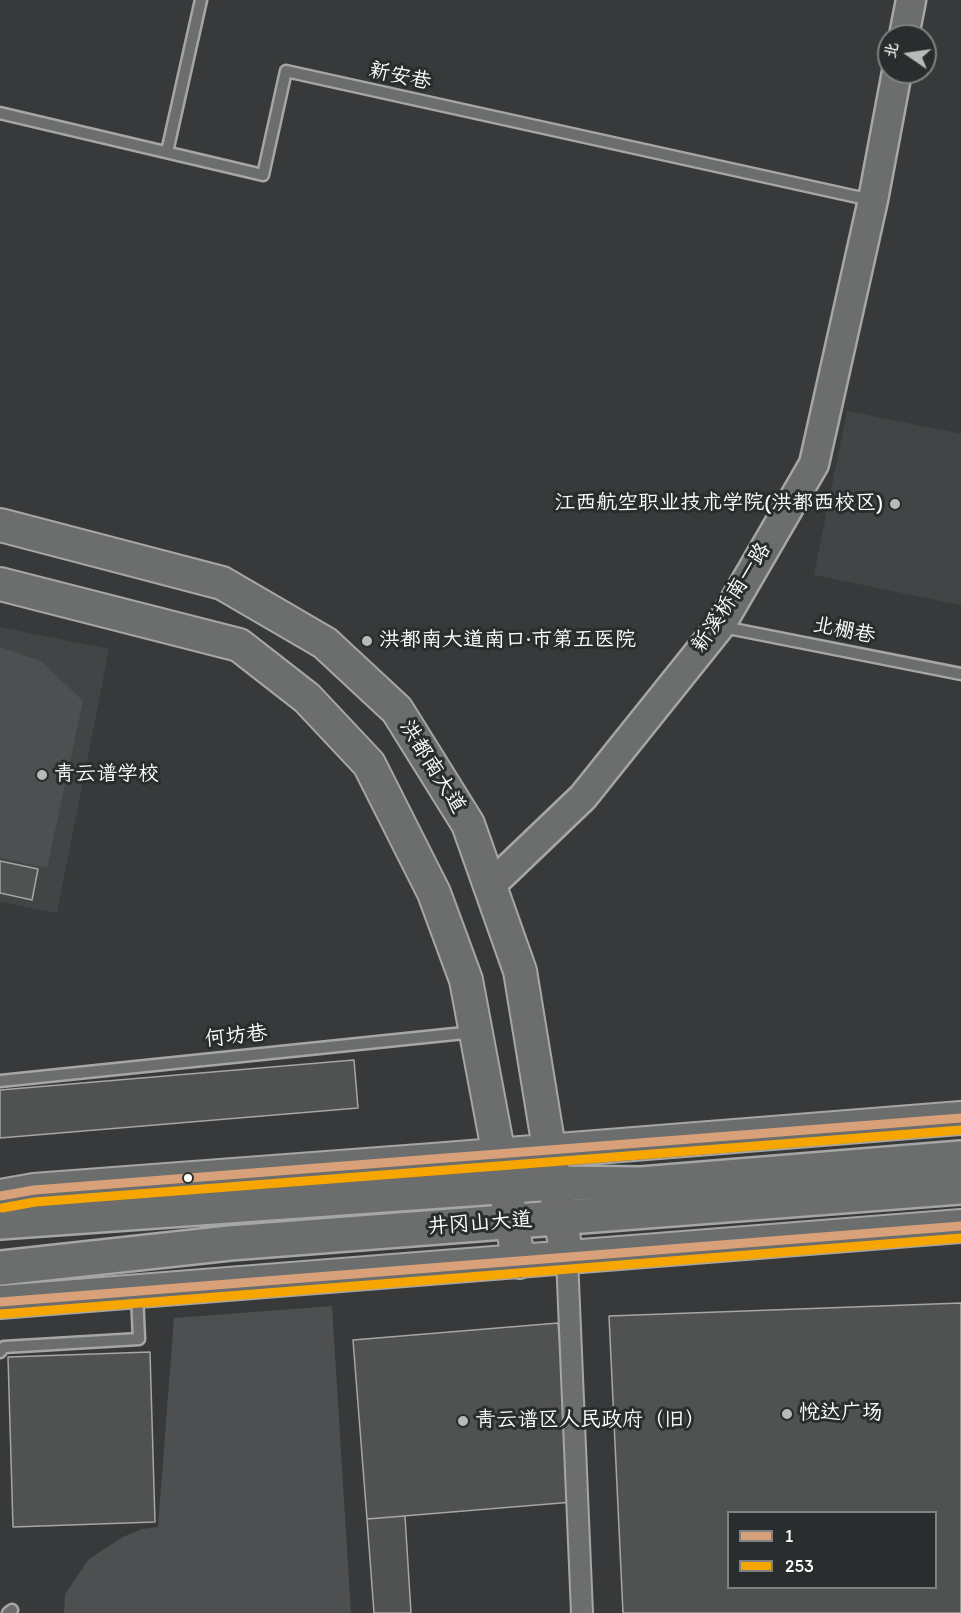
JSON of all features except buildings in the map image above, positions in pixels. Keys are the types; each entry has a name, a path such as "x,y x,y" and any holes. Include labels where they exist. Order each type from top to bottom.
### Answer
{"highway":[{"name":"井冈山大道","path":"0,1222 554,1183 641,1184 961,1158"},
{"name":"井冈山大道","path":"0,1268 230,1243 961,1186"}],"main road":[{"name":"洪都南大道","path":"0,525 222,583 325,643 397,710 468,824 520,971 567,1258"},
{"path":"0,584 239,645 307,698 369,764 434,893 466,980 519,1262"},
{"path":"0,1196 33,1190 961,1118"},
{"path":"0,1302 961,1226"}],"street":[{"path":"906,24 911,0"},
{"name":"新溪桥南一路","path":"490,886 583,798 720,627 814,464 873,200 895,84"},
{"path":"567,1258 582,1613"}],"lane":[{"path":"167,152 201,0"},
{"name":"新安巷","path":"0,113 263,175 286,72 873,200"},
{"name":"北棚巷","path":"720,627 961,674"},
{"name":"何坊巷","path":"0,1081 476,1032"},
{"path":"0,1352 4,1347 139,1339 137,1292"}],"shaded area":[{"name":"江西航空职业技术学院(洪都西校区)","path":"847,411 961,434 961,605 814,575"},
{"name":"青云谱学校","path":"0,627 109,649 57,913 0,902"},
{"path":"0,647 41,661 83,701 47,868 0,858"},
{"path":"332,1306 351,1613 64,1613 65,1594 89,1559 123,1537 141,1529 158,1527 174,1318"}],"transit line":[{"name":"1","path":"0,1196 34,1190 961,1118"},
{"name":"253","path":"2,1208 35,1202 961,1130"},
{"name":"1","path":"0,1302 961,1226"},
{"name":"253","path":"1,1314 961,1238"}],"place":[{"name":"江西航空职业技术学院(洪都西校区)","path":"895,504"},
{"name":"洪都南大道南口·市第五医院","path":"367,641"},
{"name":"青云谱学校","path":"42,775"},
{"name":"悦达广场","path":"787,1414"},
{"name":"青云谱区人民政府（旧）","path":"463,1421"}]}
